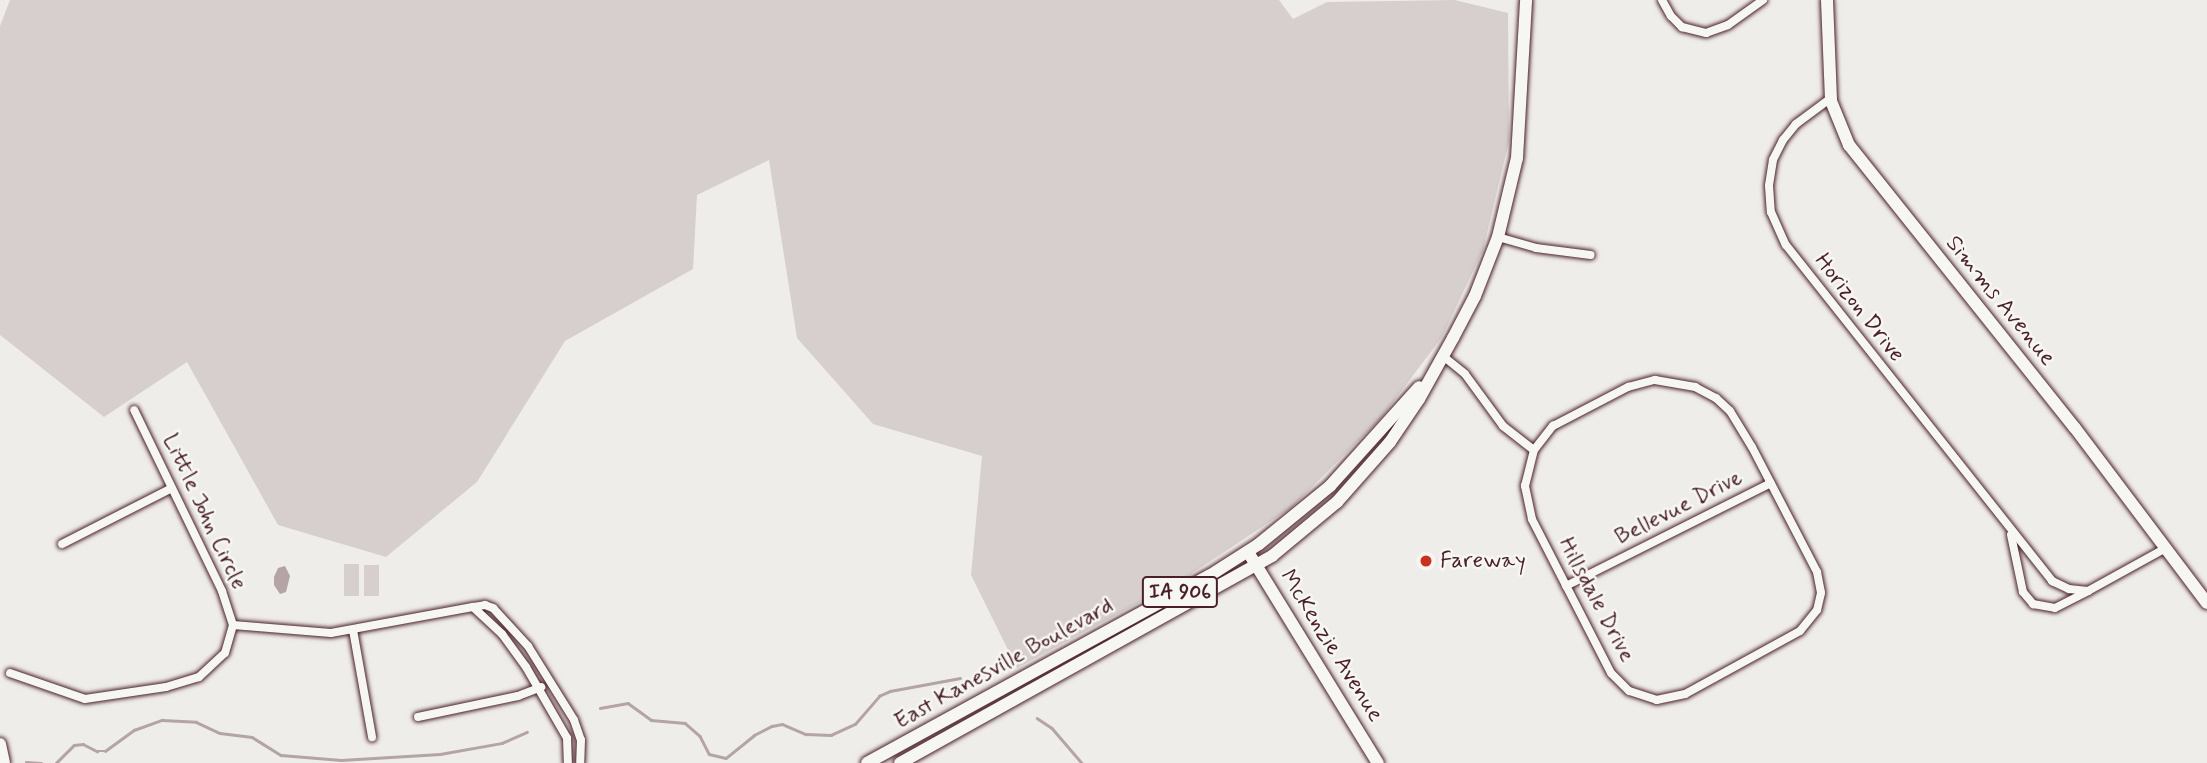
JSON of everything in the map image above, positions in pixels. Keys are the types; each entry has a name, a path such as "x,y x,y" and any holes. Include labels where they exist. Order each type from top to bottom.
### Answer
{"main road":[{"name":"East Kanesville Boulevard","path":"900,763 1257,566 1304,531 1350,489 1404,423 1475,296 1498,237 1517,158 1526,0"},
{"name":"Simms Avenue","path":"1826,0 1831,99 1840,127 1862,163 2075,428 2207,603"},
{"name":"East Kanesville Boulevard","path":"867,763 1248,552 1338,479 1401,410 1443,356"},
{"name":"McKenzie Avenue","path":"1248,552 1378,763"},
{"path":"0,744 4,763"}],"street":[{"path":"1662,0 1671,16 1682,27 1706,33 1728,26 1763,0"},
{"name":"Horizon Drive","path":"1831,99 1796,124 1778,149 1769,186 1777,229 1786,245 2011,533 2052,581 2069,589 2088,591"},
{"path":"1498,237 1536,248 1591,255"},
{"path":"1443,356 1465,374 1503,426 1534,450"},
{"name":"Hillsdale Drive","path":"1665,380 1695,387 1730,411 1771,483 1817,572 1821,593 1817,610 1800,631 1685,694 1651,699 1634,694 1619,682 1532,519 1526,496 1527,476 1534,450 1559,422 1641,383 1665,380"},
{"name":"Little John Circle","path":"10,673 85,699 166,687 199,677 225,653 233,625 222,591 134,410"},
{"name":"Bellevue Drive","path":"1566,586 1771,483"},
{"path":"62,544 172,488"},
{"name":"Horizon Drive","path":"2011,533 2023,592 2033,604 2055,608 2166,548"},
{"path":"233,625 331,633 485,605 504,618 528,646 551,682 579,732 580,763"},
{"path":"473,607 511,645 539,688 567,738 568,763"},
{"path":"353,630 372,737"},
{"path":"418,717 518,696 551,682"}],"shaded area":[{"path":"10,0 1279,0 1293,19 1327,2 1455,0 1508,13 1509,141 1483,250 1442,337 1381,418 1292,507 1185,578 1017,668 971,575 982,456 873,424 797,338 769,160 697,195 693,269 565,341 477,482 386,557 278,525 187,362 104,417 0,335 0,26"},
{"path":"344,564 359,564 359,596 344,596"},
{"path":"364,565 379,565 379,596 364,596"},
{"path":"285,566 290,576 286,592 280,594 274,585 274,577 278,568"}],"waterway":[{"path":"600,708 628,703 651,720 685,723 700,736 709,754 726,758 754,735 772,726 782,724 806,734 831,735 855,724 879,696 890,691 960,678"},
{"path":"1037,718 1052,728 1082,763"},
{"path":"56,763 74,745 83,744 97,751 105,751 134,730 162,720 196,722 220,733 252,737 281,755 341,760 440,754 502,743 527,732"},
{"path":"26,762 41,763"}],"place":[{"name":"Fareway","path":"1426,561"}]}
